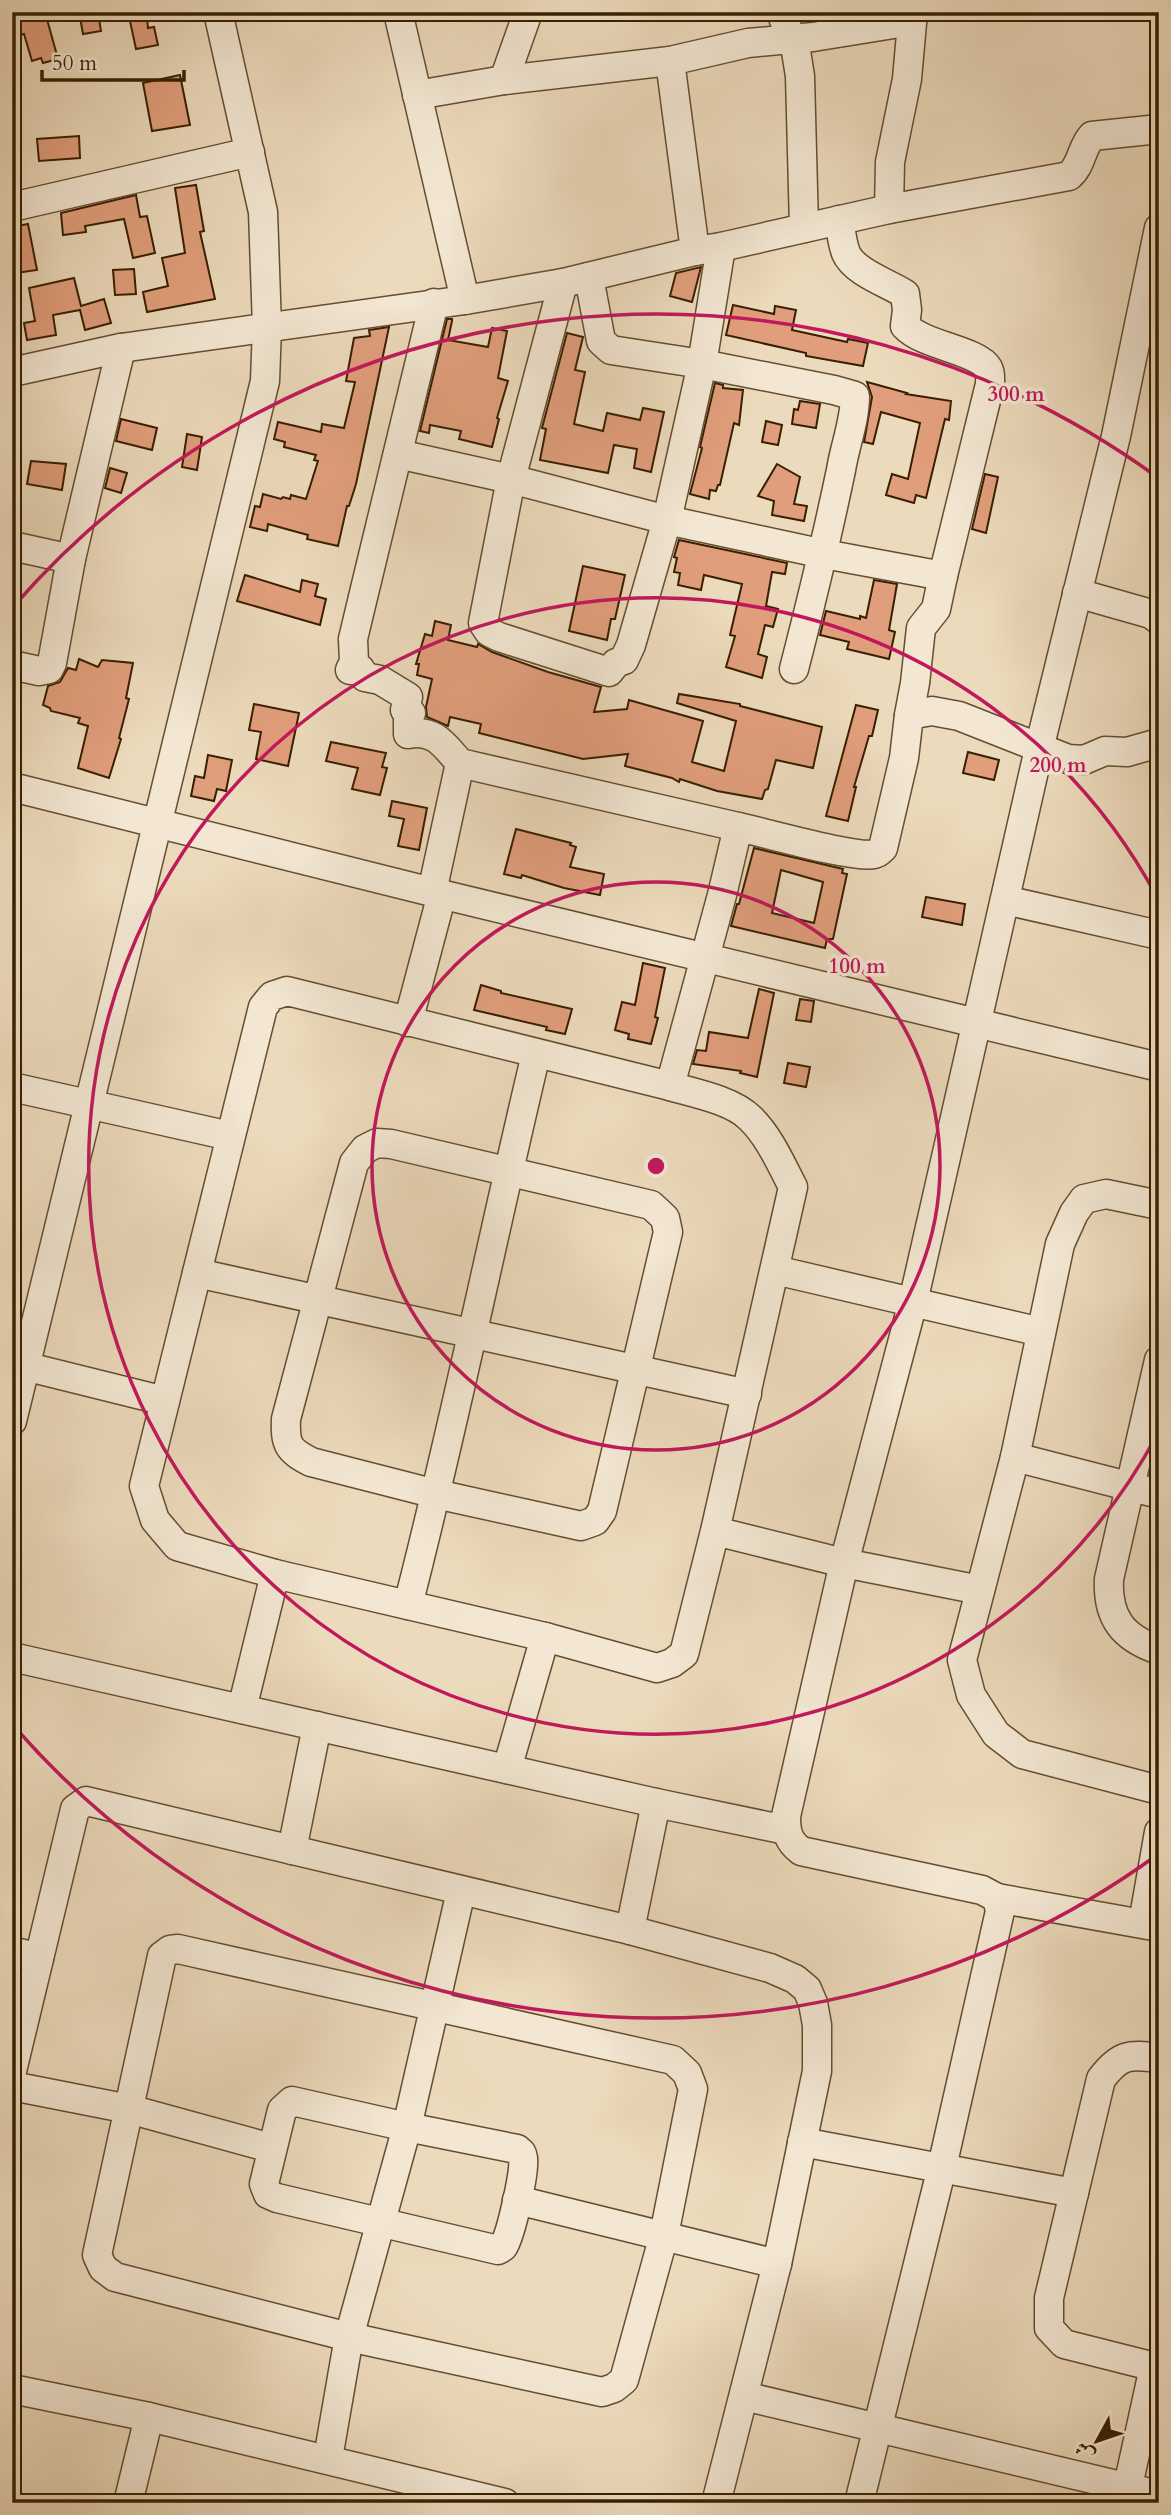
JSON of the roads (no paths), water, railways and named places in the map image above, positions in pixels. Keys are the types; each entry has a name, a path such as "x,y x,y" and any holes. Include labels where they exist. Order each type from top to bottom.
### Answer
{"street":[{"path":"398,12 466,300"},
{"path":"504,80 528,12"},
{"path":"12,1421 19,1364 90,1104 265,381 268,327 263,212 221,13"},
{"path":"417,95 504,80 670,61 748,43 786,25 843,33 912,17 907,79 890,162 890,209"},
{"path":"786,25 796,51 800,76 804,228"},
{"path":"576,280 511,479 483,623 489,632 527,647 610,672 615,663 624,660 631,645 667,520 702,364 708,249 670,61"},
{"path":"12,372 121,348 466,300 576,280 890,209 1069,176 1076,170 1092,136 1159,129"},
{"path":"12,207 250,152"},
{"path":"434,303 353,639 354,662 350,670 360,669 365,677 380,680 408,697 405,710 411,713 408,718 408,734 431,734 460,764 852,853 873,855 883,848 904,758 920,628 936,609 990,384 990,374 987,365 967,354 912,334 905,326 905,294 885,281 861,271 846,254 839,220"},
{"path":"1159,228 1149,334 1077,593 913,1302 844,1563 786,1816 786,1830 791,1844 801,1851 982,1891 997,1899 1151,1925 1159,1832"},
{"path":"576,280 601,341 611,350 702,364 834,390 855,397 855,415 847,436 824,554 794,669"},
{"path":"12,665 39,671 48,669 52,663 71,559 121,348"},
{"path":"398,454 511,479 667,520 824,554 943,576"},
{"path":"12,546 71,559"},
{"path":"1077,593 1156,616"},
{"path":"909,715 932,711 959,716 1068,759 1084,760 1105,751 1127,752 1159,743"},
{"path":"408,1022 437,893 460,764"},
{"path":"12,787 437,893 1159,1067"},
{"path":"670,1086 737,827"},
{"path":"1004,900 1159,935"},
{"path":"287,991 536,1054 670,1086 719,1101 750,1117 770,1144 793,1187 747,1394 684,1654 673,1663 657,1668 545,1637 275,1574 177,1546 155,1520 144,1486 263,1007 272,996 287,991"},
{"path":"408,1605 436,1494 536,1054"},
{"path":"12,1087 230,1136"},
{"path":"377,1143 391,1144 508,1172 651,1205 665,1217 668,1232 602,1511 595,1521 581,1526 436,1494 311,1462 295,1453 285,1439 286,1419 354,1163 365,1149 377,1143"},
{"path":"1159,1205 1106,1194 1084,1199 1074,1213 1060,1244 1015,1457 962,1660 971,1695 996,1734 1021,1754 1159,1790"},
{"path":"775,1270 1041,1332"},
{"path":"197,1273 747,1394"},
{"path":"1159,1360 1109,1579 1108,1597 1116,1622 1138,1643 1159,1650"},
{"path":"19,1364 165,1401"},
{"path":"1015,1457 1159,1494"},
{"path":"715,1531 844,1563 980,1591"},
{"path":"242,1709 275,1574"},
{"path":"507,1769 545,1637"},
{"path":"12,1657 786,1830"},
{"path":"292,1850 317,1726"},
{"path":"12,2071 75,1809 86,1801 630,1930 770,1968 795,1979 807,1989 813,2003 817,2025 817,2071 777,2264 716,2503"},
{"path":"630,1930 656,1803"},
{"path":"327,2458 349,2337 407,2127 461,1891"},
{"path":"859,2503 942,2167 1000,1911 997,1899"},
{"path":"178,1949 435,2006 673,2060 687,2073 693,2089 664,2235 624,2380 614,2388 602,2392 349,2337 115,2277 103,2268 97,2255 162,1956 170,1950 178,1949"},
{"path":"12,1951 39,1958"},
{"path":"1128,2486 1157,2368 1064,2344 1049,2328 1049,2298 1101,2079 1113,2063 1131,2055 1159,2058"},
{"path":"12,2086 129,2109 271,2148"},
{"path":"292,2101 407,2127 522,2152 524,2159 517,2200 506,2242 498,2250 277,2198 268,2194 264,2185 282,2109 292,2101"},
{"path":"802,2142 1074,2193"},
{"path":"517,2200 777,2264"},
{"path":"12,2389 327,2458 498,2502"},
{"path":"744,2396 1159,2495"},
{"path":"128,2503 149,2417"}]}
